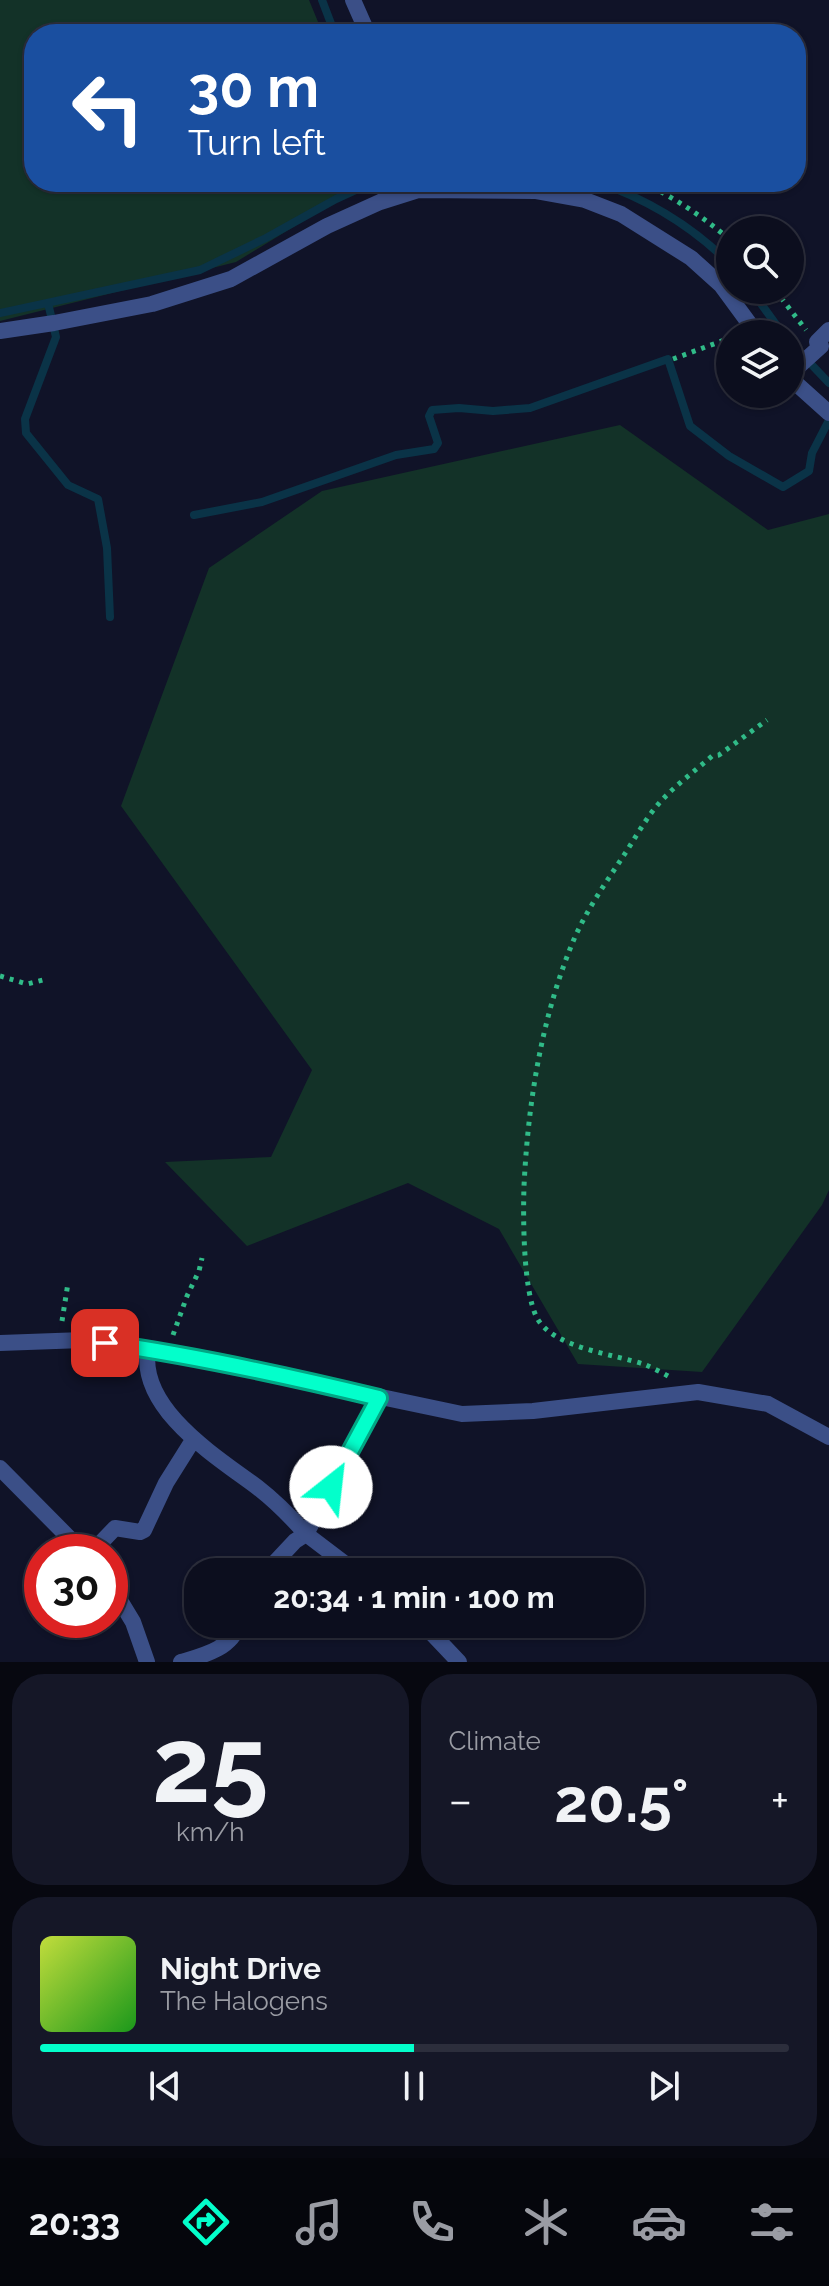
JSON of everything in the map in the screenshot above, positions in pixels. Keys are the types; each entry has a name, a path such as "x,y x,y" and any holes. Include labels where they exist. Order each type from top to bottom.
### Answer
{"street":[{"path":"353,0 364,24"},
{"path":"0,331 152,304 231,279 327,226 380,202 412,192"},
{"path":"541,192 585,200 621,214 691,258 721,285 747,320"},
{"path":"804,360 829,330"},
{"path":"804,389 829,413"},
{"path":"0,1343 83,1340 148,1349 462,1414 533,1411 698,1392 768,1404 829,1437"},
{"path":"148,1349 145,1364 152,1384 167,1409 193,1440 273,1501 306,1534 338,1558"},
{"path":"279,1558 306,1534 379,1398"},
{"path":"105,1534 114,1522 140,1532 144,1530 166,1483 193,1440"},
{"path":"0,1468 65,1534"},
{"path":"128,1614 147,1662"},
{"path":"181,1662 223,1646 230,1638"},
{"path":"436,1638 459,1662"}],"path":[{"path":"660,192 716,228"},
{"path":"785,304 815,347"},
{"path":"673,359 716,343"},
{"path":"684,1393 675,1379 648,1365 573,1345 549,1331 538,1318 530,1291 523,1224 526,1143 545,1026 572,943 593,903 660,802 712,756 719,755 767,720"},
{"path":"0,976 27,984 47,979"},
{"path":"167,1352 202,1258"},
{"path":"59,1341 68,1283"}],"green space":[{"path":"0,0 309,0 319,24 24,24 24,192 351,192 236,262 0,321"},
{"path":"620,425 768,530 829,514 829,1190 822,1205 702,1372 578,1364 499,1229 408,1183 247,1246 165,1162 271,1157 312,1070 121,806 209,568 322,491"}],"waterway":[{"path":"322,0 331,24"},
{"path":"0,313 200,270 351,192"},
{"path":"622,192 668,216 716,251"},
{"path":"48,303 56,337 25,419 26,433 68,485 98,499 107,548 110,617"},
{"path":"761,304 773,320"},
{"path":"804,357 829,383"},
{"path":"194,515 262,502 396,455 434,449 438,443 429,416 432,410 530,408 668,359 690,426 729,456 783,487 809,471 812,453 829,420"}],"route":[{"path":"105,1343 279,1374 379,1398 331,1487"}]}
